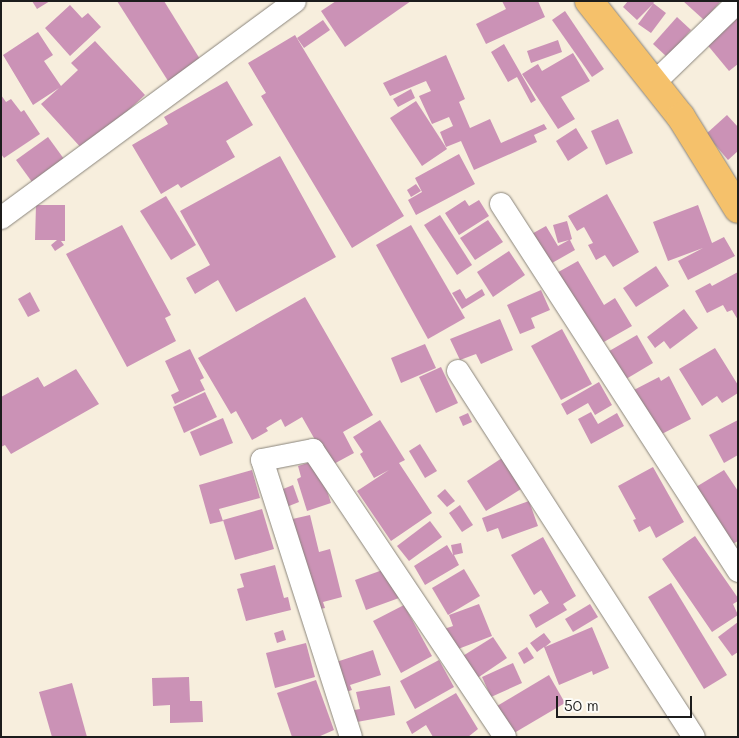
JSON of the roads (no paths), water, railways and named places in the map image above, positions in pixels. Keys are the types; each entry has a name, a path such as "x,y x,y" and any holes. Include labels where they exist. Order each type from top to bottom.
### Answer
{"main road":[{"path":"589,1 653,84 682,117 738,209"}],"street":[{"path":"1,218 295,1"},
{"path":"653,84 738,2"},
{"path":"502,204 738,571"},
{"path":"458,371 694,737"},
{"path":"351,737 262,460 313,450 505,737"}]}
